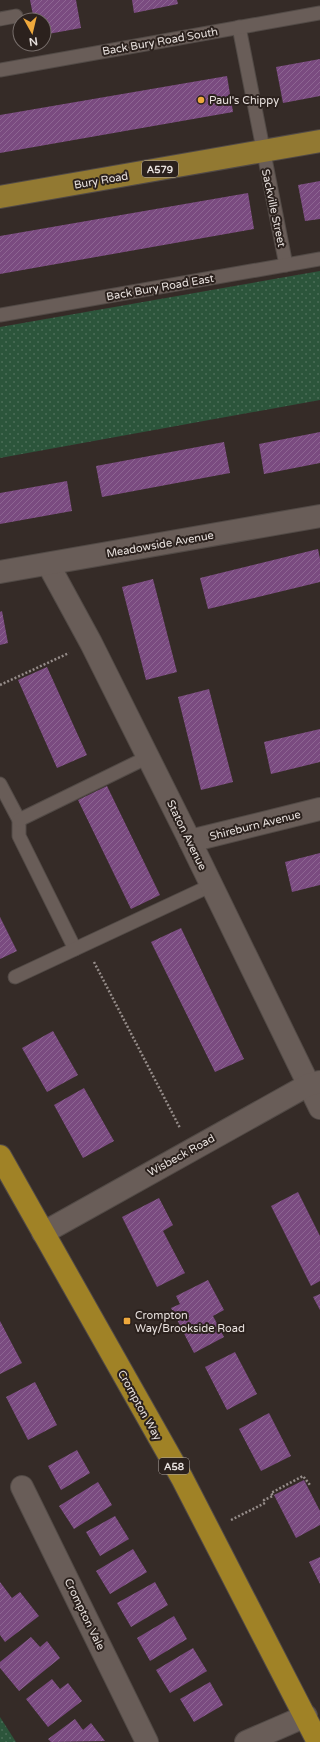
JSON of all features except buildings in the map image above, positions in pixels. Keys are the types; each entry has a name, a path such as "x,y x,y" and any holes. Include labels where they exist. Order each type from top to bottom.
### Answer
{"highway":[{"name":"Crompton Way","path":"0,1156 182,1478 306,1716 318,1742"}],"main road":[{"name":"Bury Road","path":"0,197 320,141"}],"street":[{"name":"Meadowside Avenue","path":"0,572 320,516"},
{"name":"Staton Avenue","path":"48,564 91,643 212,885 314,1083 320,1108"},
{"name":"Shireburn Avenue","path":"190,841 320,809"},
{"name":"Wisbeck Road","path":"43,1233 191,1149 314,1083"},
{"name":"Crompton Vale","path":"22,1487 147,1742"},
{"path":"246,1742 306,1716"}],"lane":[{"name":"Back Bury Road South","path":"0,70 320,13"},
{"path":"0,19 12,17"},
{"name":"Sackville Street","path":"239,27 286,265"},
{"name":"Back Bury Road East","path":"0,315 320,259"},
{"path":"19,820 148,757"},
{"path":"0,784 19,820 19,836 80,946"},
{"path":"15,977 212,885"}],"path":[{"path":"0,685 91,643"},
{"path":"80,946 191,1149"},
{"path":"209,1531 265,1503 264,1500 273,1496 271,1493 304,1476 310,1485"}],"green space":[{"path":"320,271 320,400 0,458 0,327"},
{"path":"0,1717 16,1742 0,1742"}],"place":[{"name":"Paul's Chippy","path":"201,100"},
{"name":"Crompton Way/Brookside Road","path":"127,1321"}]}
